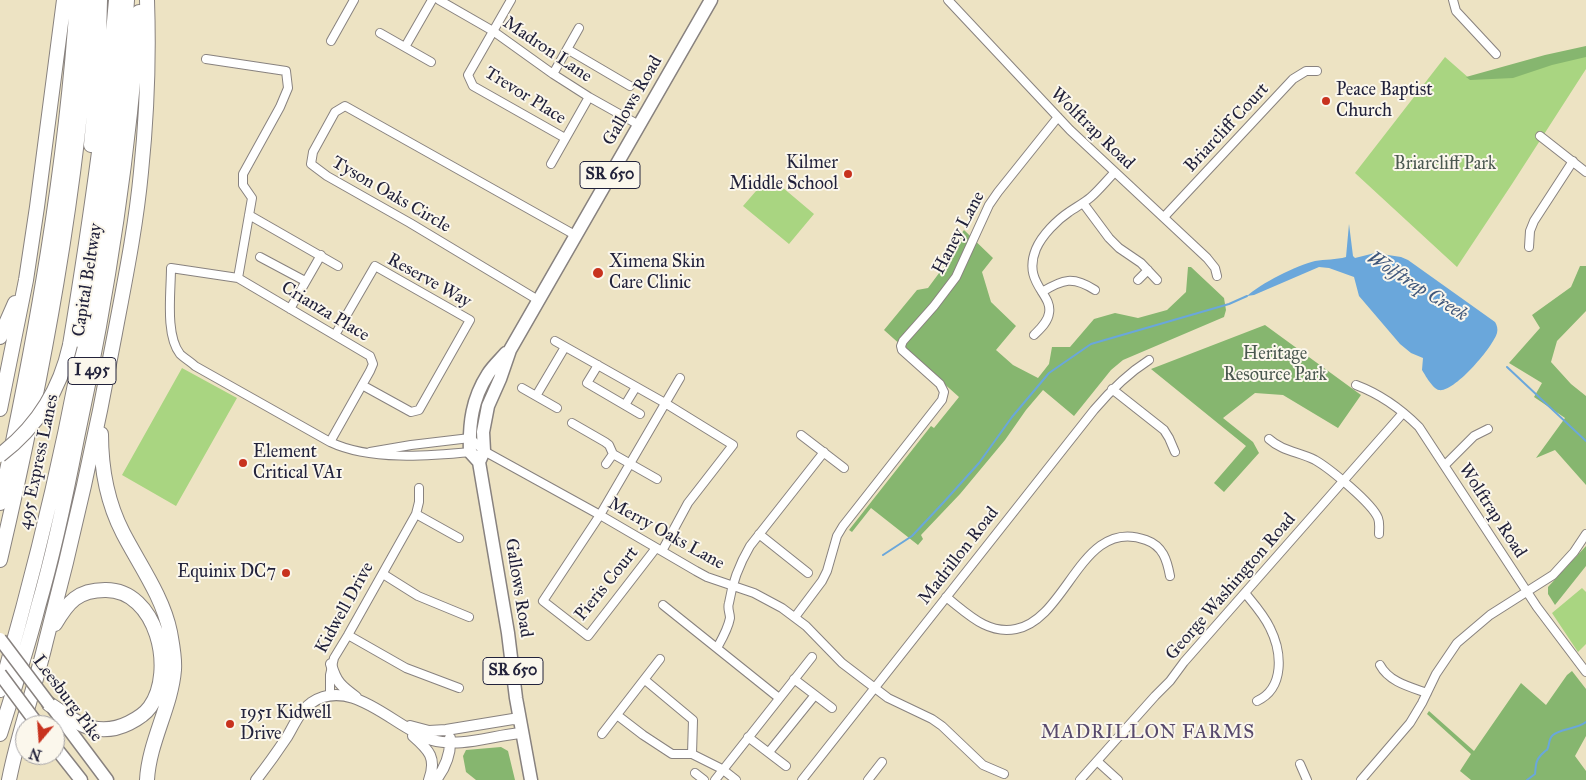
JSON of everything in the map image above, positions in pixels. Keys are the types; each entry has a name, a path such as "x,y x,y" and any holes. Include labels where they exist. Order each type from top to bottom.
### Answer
{"highway":[{"path":"0,409 26,280 64,0"},
{"path":"0,503 25,385 51,230 74,52 77,0"},
{"name":"495 Express Lanes","path":"0,560 17,488 35,397 64,232 77,142 90,0"},
{"path":"0,455 28,430 48,403 62,375 93,131 98,74 100,0"},
{"path":"0,444 22,424 41,398 65,344 94,193 107,94 116,0"},
{"name":"495 Express Lanes","path":"0,690 48,517 86,330 119,104 127,0"},
{"name":"Capital Beltway","path":"0,734 39,606 67,487 96,349 124,167 134,80 140,0"},
{"path":"8,780 46,643 102,406 126,275 141,172 148,66 147,0"},
{"path":"0,337 26,280"},
{"path":"102,406 101,449 107,494 122,532 163,610 170,632 173,654 174,669 170,692 155,743 147,780"},
{"path":"46,643 54,626 69,603 78,596 93,590 110,590 127,594 147,612 158,638 162,667 160,682 150,707 134,721 116,729 104,730 84,725 50,704"}],"main road":[{"name":"Gallows Road","path":"478,455 490,400 510,350 711,0"},
{"name":"Gallows Road","path":"510,350 489,373 480,390 472,414 470,438 478,455 508,633 516,698 531,780"},
{"name":"Leesburg Pike","path":"0,639 107,780"},
{"path":"0,674 31,715"},
{"path":"65,759 81,780"}],"street":[{"path":"330,41 354,0"},
{"path":"405,47 432,0"},
{"name":"Madron Lane","path":"439,0 493,31 553,74 639,125"},
{"name":"Trevor Place","path":"511,0 468,75 473,86 565,138"},
{"name":"Wolftrap Road","path":"948,0 1058,117 1210,261 1217,276"},
{"path":"1453,0 1456,11 1496,54"},
{"path":"553,74 579,28"},
{"path":"380,32 431,62"},
{"path":"567,49 630,86"},
{"path":"206,59 286,71 288,88 280,107 243,174 243,185 252,198 238,278"},
{"name":"Briarcliff Court","path":"1164,218 1293,79 1306,71 1318,71"},
{"path":"551,164 590,97"},
{"name":"Tyson Oaks Circle","path":"538,300 410,223 327,176 311,164 313,152 335,112 345,106 575,235"},
{"name":"Haney Lane","path":"795,617 822,581 827,571 837,536 843,526 942,400 944,392 940,384 902,350 903,341 934,306 956,277 989,205 1058,117"},
{"path":"1540,136 1586,172"},
{"path":"1529,247 1530,231 1534,222 1573,161"},
{"path":"1034,335 1047,320 1049,314 1048,303 1034,276 1033,267 1036,251 1059,219 1091,197 1115,172"},
{"path":"1083,203 1109,238 1119,248 1141,263 1157,280"},
{"path":"249,215 338,266"},
{"path":"260,256 305,281"},
{"path":"290,308 320,256"},
{"name":"Reserve Way","path":"335,335 376,266 470,320 419,410 411,412 362,385"},
{"name":"Crianza Place","path":"171,268 238,278 370,356 372,359 373,364 330,442 195,366 180,353 173,341 170,323 171,268"},
{"path":"1138,280 1148,270"},
{"path":"1042,292 1067,280 1084,283 1095,290"},
{"path":"555,341 665,403 733,445 688,503 659,549"},
{"path":"536,396 565,347"},
{"name":"Madrillon Road","path":"802,780 1094,410 1128,374 1149,360"},
{"path":"598,365 587,383 640,414"},
{"path":"600,515 680,378"},
{"name":"Wolftrap Road","path":"1356,385 1378,394 1418,427 1445,465 1526,591 1586,672"},
{"path":"625,406 636,387"},
{"path":"522,388 557,408"},
{"path":"1112,389 1164,430 1175,452"},
{"name":"George Washington Road","path":"1080,780 1170,681 1184,662 1403,414"},
{"path":"572,423 609,445 612,454 657,479"},
{"path":"1445,465 1474,436 1488,429"},
{"path":"801,435 844,468"},
{"path":"370,452 411,444 470,438"},
{"path":"1269,439 1282,448 1315,461 1343,482 1374,512 1379,524 1379,534"},
{"path":"330,442 341,447 393,457 478,455"},
{"path":"717,648 728,625 730,616 728,606 744,556 759,534 824,452"},
{"path":"606,464 612,454"},
{"name":"Merry Oaks Lane","path":"478,455 600,515 708,577 765,598 795,617 819,638 840,661 875,688 899,704 921,712 932,719 983,765 1004,774"},
{"name":"Kidwell Drive","path":"330,696 331,664 416,514 419,502 419,488"},
{"path":"416,514 459,538"},
{"name":"Pieris Court","path":"600,515 543,601 588,636 659,549"},
{"path":"759,534 808,573"},
{"path":"1361,780 1410,723 1439,669 1457,643 1490,615 1539,584 1564,564 1586,534"},
{"path":"946,597 987,626 1006,630 1018,629 1032,623 1044,614 1093,552 1108,542 1125,537 1143,538 1158,547 1165,556 1170,576"},
{"path":"383,574 418,596 469,617"},
{"path":"1245,593 1268,623 1276,640 1278,652 1279,663 1276,684 1270,693 1258,701"},
{"path":"663,605 779,698"},
{"path":"348,636 406,668 459,688"},
{"path":"714,780 812,657"},
{"path":"602,734 660,659"},
{"path":"331,664 338,683 360,700 423,737 451,742 522,733"},
{"path":"1380,665 1385,673 1394,680 1427,693"},
{"path":"794,679 832,708"},
{"path":"645,680 693,720 692,754"},
{"path":"768,752 815,695"},
{"path":"256,780 312,702 330,696 350,696 360,700"},
{"path":"617,715 642,735 672,754 692,754 722,769 736,780"},
{"path":"399,724 429,731 513,719 520,720"},
{"path":"399,724 421,743 431,755 432,770 429,780"},
{"path":"436,780 448,757 451,742 450,729"},
{"path":"748,737 786,766"},
{"path":"1097,761 1118,780"},
{"path":"868,780 882,762"},
{"path":"1300,764 1307,780"},
{"path":"695,773 704,780"}],"green space":[{"path":"1586,46 1586,57 1552,65 1513,78 1470,80 1466,77 1545,55"},
{"name":"Briarcliff Park","path":"1586,56 1586,69 1457,267 1355,173 1445,57 1470,79"},
{"path":"769,176 814,214 789,244 743,206"},
{"path":"964,230 993,258 982,272 991,302 1016,326 996,350 1013,365 1038,378 1049,364 1052,347 1070,347 1094,319 1115,313 1138,318 1167,310 1186,292 1188,267 1191,267 1224,298 1226,310 1224,317 1123,360 1111,370 1074,416 1043,390 960,494 921,535 923,539 918,545 871,508 852,532 849,530 931,426 934,428 959,397 884,330 917,290 928,288 945,265 945,254"},
{"path":"1580,266 1586,266 1586,311 1557,341 1551,362 1571,384 1586,396 1586,485 1555,450 1536,458 1565,418 1534,397 1542,383 1509,363 1540,328 1532,315 1571,287"},
{"name":"Heritage Resource Park","path":"1265,325 1361,395 1338,428 1283,395 1255,393 1223,418 1253,442 1259,453 1224,492 1214,483 1246,446 1151,369"},
{"path":"182,368 237,398 176,506 122,475"},
{"path":"1586,546 1586,566 1555,605 1548,594 1548,587"},
{"path":"1582,588 1586,592 1586,644 1578,652 1552,613"},
{"path":"1572,671 1586,689 1586,736 1575,756 1586,771 1586,780 1471,780 1460,771 1471,754 1427,714 1429,711 1474,751 1521,683 1546,705 1567,675"},
{"path":"501,747 508,751 515,780 476,780 466,772 463,756 466,750"}],"water":[{"path":"1349,224 1353,256 1355,258 1375,253 1408,260 1495,322 1497,333 1481,358 1463,377 1446,389 1439,390 1432,385 1422,370 1423,358 1411,353 1400,344 1359,296 1354,277 1329,268 1319,267 1254,295 1247,296 1269,281 1299,266 1315,261 1346,257"}],"waterway":[{"path":"883,555 912,536 943,503 979,463 1012,417 1049,373 1091,344 1229,304 1247,296"},
{"name":"Wolftrap Creek","path":"1507,367 1586,441"},
{"path":"1527,780 1535,774 1536,764 1541,755 1547,750 1550,738 1553,735 1559,731 1586,722"}],"place":[{"name":"Peace Baptist Church","path":"1326,101"},
{"name":"Kilmer Middle School","path":"848,174"},
{"name":"Ximena Skin Care Clinic","path":"598,273"},
{"name":"Element Critical VA1","path":"243,463"},
{"name":"Equinix DC7","path":"286,573"},
{"name":"1951 Kidwell Drive","path":"230,724"}],"district":[{"name":"MADRILLON FARMS","path":"1148,733"}]}
